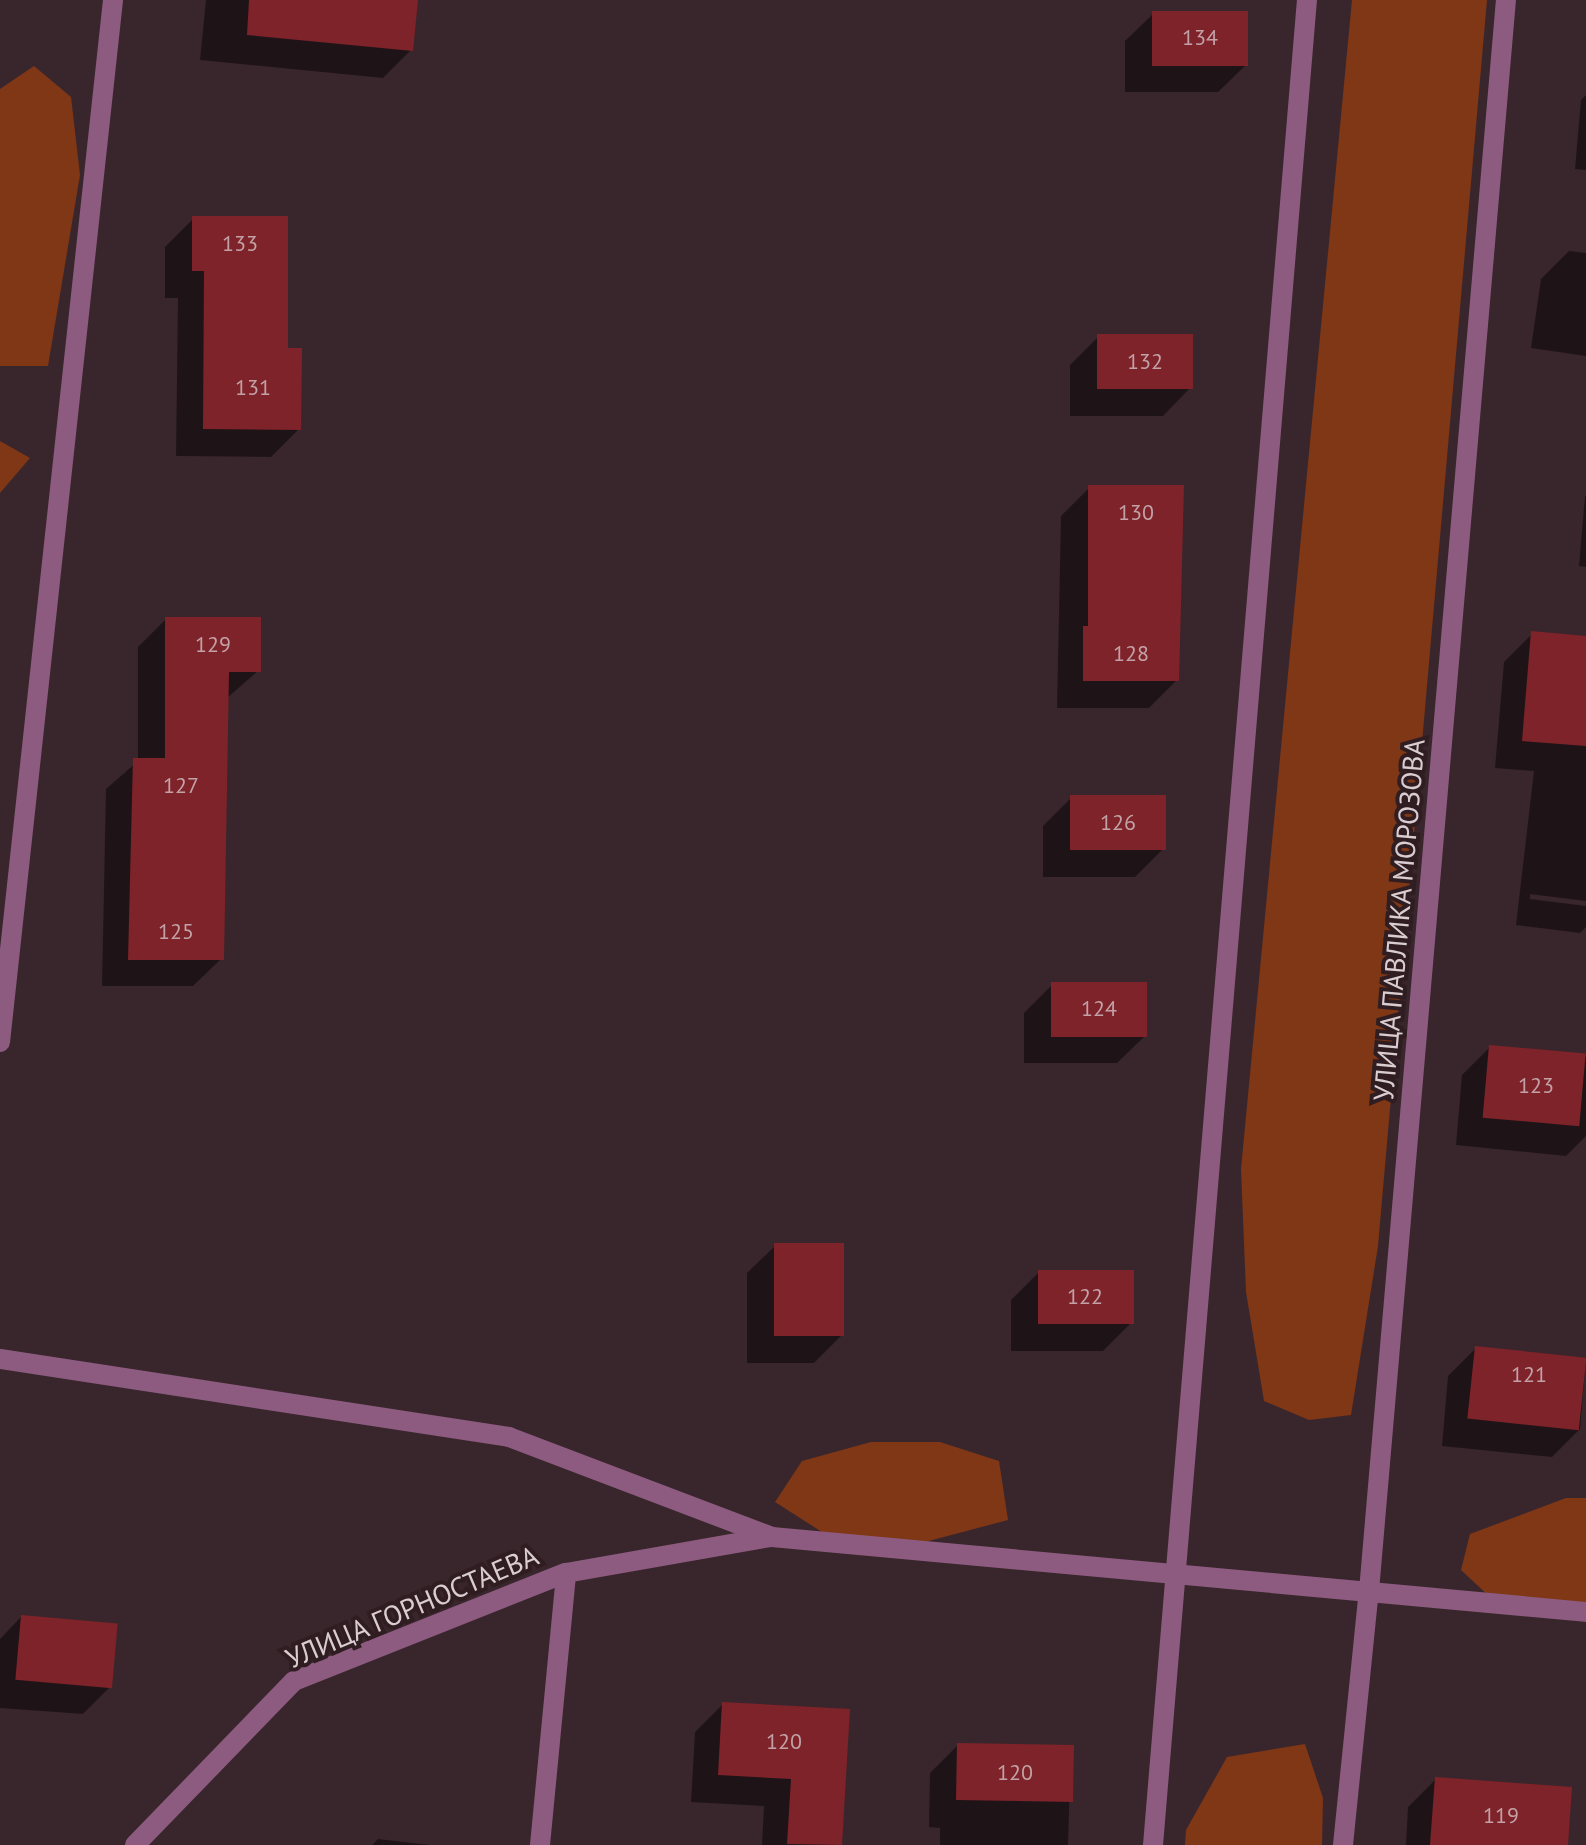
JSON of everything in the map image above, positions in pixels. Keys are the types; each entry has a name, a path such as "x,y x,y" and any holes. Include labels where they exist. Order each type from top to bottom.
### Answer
{"street":[{"path":"0,1042 114,0"},
{"path":"1153,1845 1179,1574 1307,0"},
{"name":"УЛИЦА ПАВЛИКА МОРОЗОВА","path":"1343,1845 1369,1591 1506,0"},
{"path":"0,1359 508,1437 772,1536 1586,1612"},
{"name":"УЛИЦА ГОРНОСТАЕВА","path":"135,1845 294,1681 566,1572 772,1536"},
{"path":"540,1845 566,1572"}],"shaded area":[{"path":"1352,0 1487,0 1378,1246 1351,1415 1309,1420 1264,1401 1246,1292 1241,1169"},
{"path":"34,66 71,97 80,175 48,366 0,366 0,89"},
{"path":"0,441 30,458 0,493"},
{"path":"871,1442 940,1442 999,1461 1008,1520 921,1543 825,1534 775,1502 802,1461"},
{"path":"1566,1498 1586,1498 1586,1619 1506,1612 1461,1570 1470,1534"},
{"path":"1305,1744 1323,1798 1322,1845 1185,1845 1186,1830 1227,1757"}],"building":[{"path":"249,0 418,0 413,51 247,35"},
{"path":"1152,11 1248,11 1248,66 1152,66"},
{"path":"192,216 288,216 288,348 302,348 301,430 203,429 204,271 192,271"},
{"path":"1097,334 1193,334 1193,389 1097,389"},
{"path":"1088,485 1184,485 1179,681 1083,681 1083,626 1088,626"},
{"path":"165,617 261,617 261,672 229,672 224,960 128,960 133,758 165,758"},
{"path":"1531,631 1586,636 1586,746 1522,741"},
{"path":"1070,795 1166,795 1166,850 1070,850"},
{"path":"1051,982 1147,982 1147,1037 1051,1037"},
{"path":"1489,1045 1586,1053 1579,1126 1483,1118"},
{"path":"774,1243 844,1243 844,1336 774,1336"},
{"path":"1038,1270 1134,1270 1134,1324 1038,1324"},
{"path":"1475,1346 1586,1358 1579,1430 1467,1419"},
{"path":"21,1615 118,1623 112,1688 15,1680"},
{"path":"722,1702 850,1709 842,1845 787,1844 791,1779 718,1775"},
{"path":"957,1743 1074,1745 1073,1802 956,1800"},
{"path":"1435,1777 1572,1787 1568,1845 1430,1845"}]}
